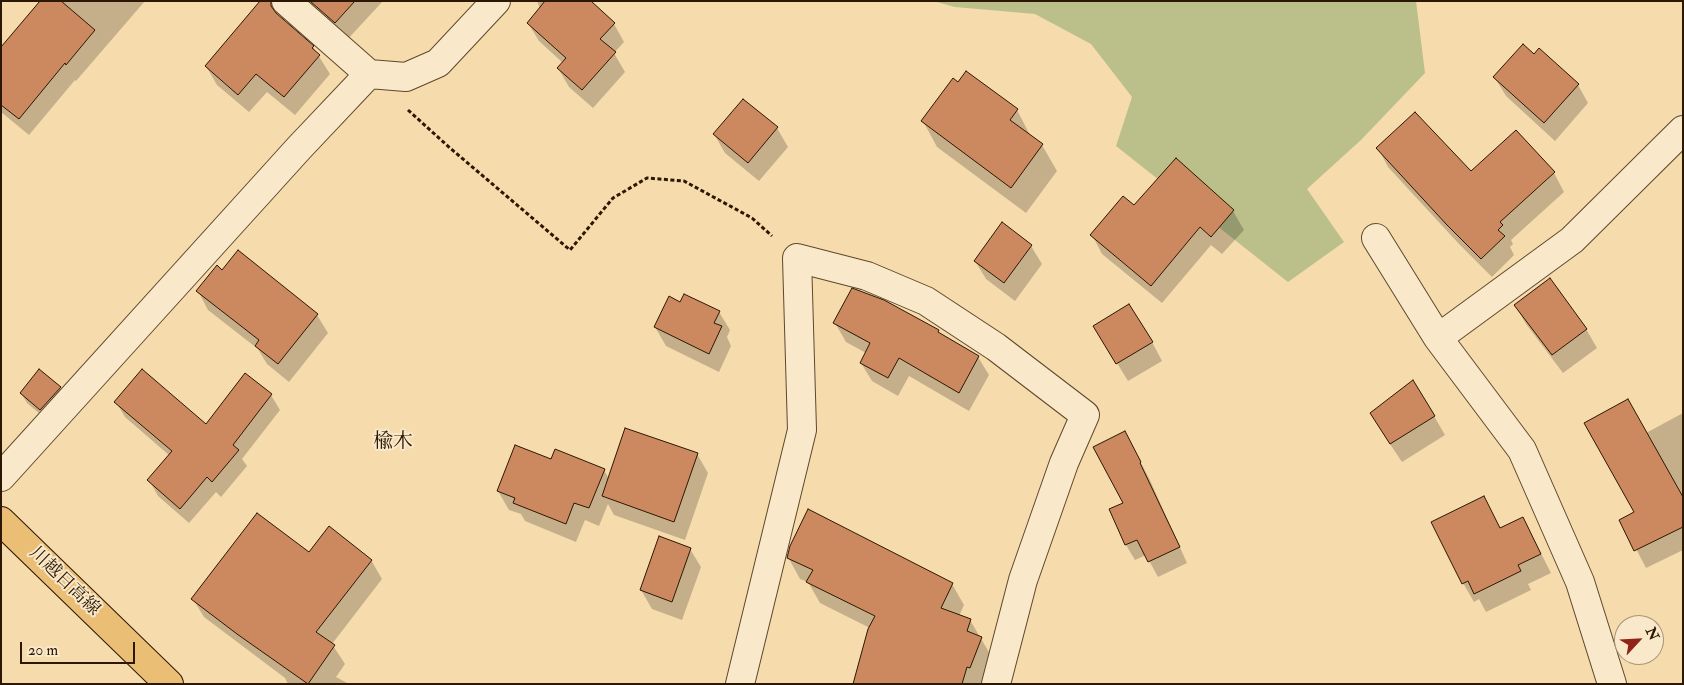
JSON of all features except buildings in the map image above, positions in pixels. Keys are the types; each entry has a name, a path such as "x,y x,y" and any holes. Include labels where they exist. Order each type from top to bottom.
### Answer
{"main road":[{"name":"川越日高線","path":"1,521 169,684"}],"street":[{"path":"286,1 369,74 406,77 438,63 496,1"},
{"path":"1,477 292,155 369,74"},
{"path":"1438,338 1572,240 1683,130"},
{"path":"1376,238 1438,338 1522,450 1580,582 1612,684"},
{"path":"740,684 802,430 797,258 867,276 926,301 996,347 1085,415 1064,463 1023,580 996,684"}],"path":[{"path":"369,74 450,148 570,250 614,198 647,178 684,181 752,218 797,258"}],"green space":[{"path":"933,1 1416,1 1425,73 1361,140 1307,189 1344,242 1288,282 1116,146 1132,97 1091,44 1035,14 955,7"}],"district":[{"name":"楡木","path":"393,443"}]}
